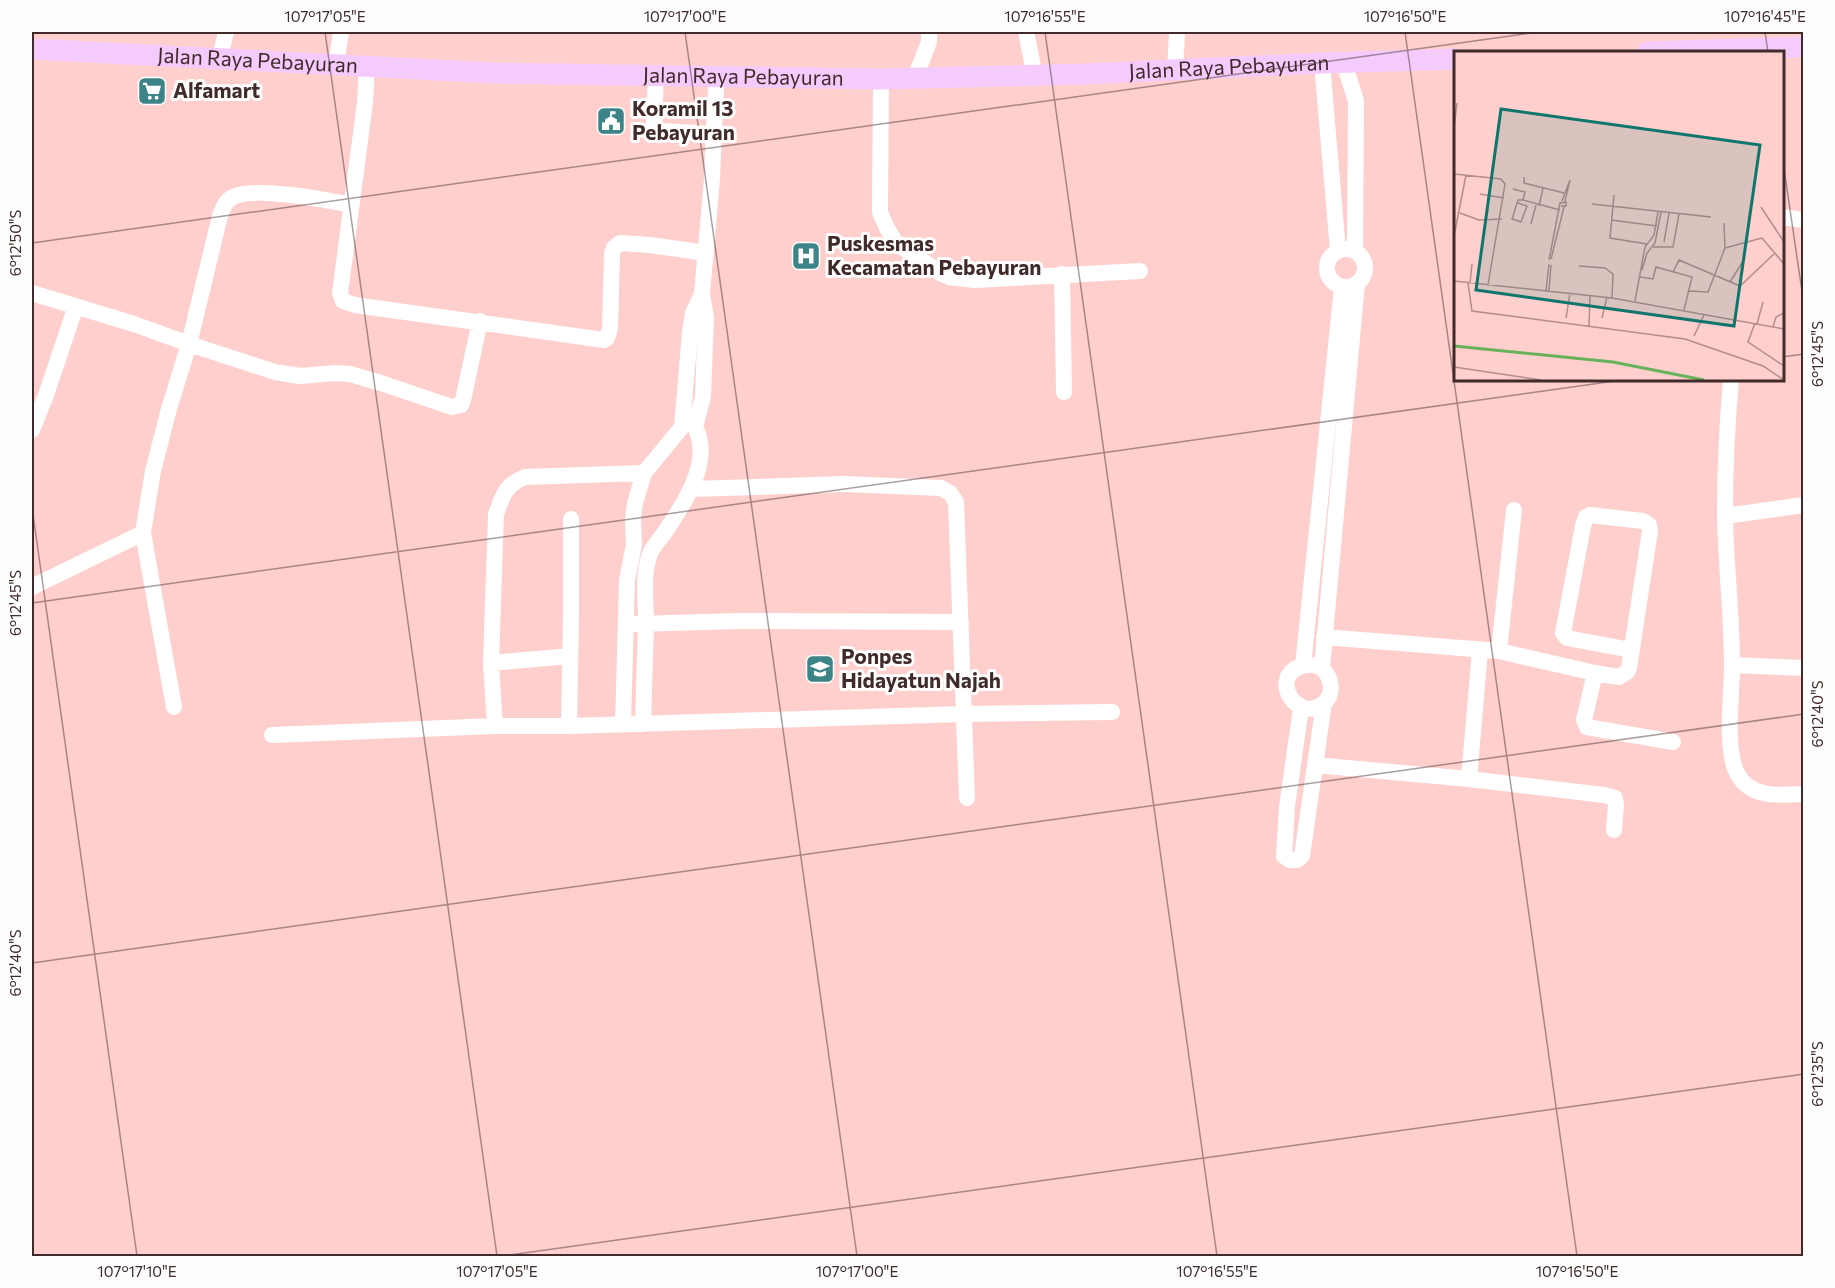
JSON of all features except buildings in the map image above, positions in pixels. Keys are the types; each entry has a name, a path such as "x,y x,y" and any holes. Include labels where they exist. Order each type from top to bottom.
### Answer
{"main road":[{"path":"1760,51 1803,48"},
{"name":"Jalan Raya Pebayuran","path":"32,49 495,73 881,79 1035,76 1454,59"}],"street":[{"path":"220,58 226,32"},
{"path":"336,65 341,32"},
{"path":"915,78 929,42 929,32"},
{"path":"1026,32 1035,76"},
{"path":"1175,71 1177,32"},
{"path":"1322,63 1346,251"},
{"path":"1344,63 1356,101 1346,251"},
{"path":"367,67 366,103 340,293 343,301 355,305 604,340 609,334 614,248 620,243 634,243 706,253"},
{"path":"656,75 654,124 656,129 714,134"},
{"path":"623,724 627,580 634,545 633,519 638,490 644,473 689,427 690,332 693,313 702,294 712,179 717,77"},
{"path":"881,79 880,212 896,243 949,277 975,280 1140,271"},
{"path":"174,707 143,533 153,471 189,344 220,216 225,203 234,196 247,193 305,196 351,205"},
{"path":"1784,217 1803,220"},
{"path":"1303,666 1349,285 1364,273 1365,267 1360,255 1346,251 1328,260 1327,270 1330,279 1349,285"},
{"path":"1062,274 1064,392"},
{"path":"1322,668 1308,664 1295,669 1290,675 1287,690 1294,704 1301,708 1316,708 1324,703 1331,688 1330,680 1322,668 1349,285"},
{"path":"32,293 134,324 275,372 300,376 350,374 457,407 463,400 480,321"},
{"path":"32,430 76,306"},
{"path":"1731,381 1725,516 1732,665 1731,753 1733,765 1739,777 1758,792 1771,795 1803,794"},
{"path":"642,724 646,624 645,578 650,554 692,489 700,463 699,435 689,427"},
{"path":"495,726 491,663 496,514 504,493 512,483 525,477 644,473"},
{"path":"692,489 844,484 941,488 950,493 956,502 967,798"},
{"path":"1725,516 1803,505"},
{"path":"1499,651 1514,510"},
{"path":"1324,638 1499,651 1615,678 1623,675 1629,668 1650,528 1644,521 1590,515 1586,517 1583,525 1563,633 1567,638 1631,650"},
{"path":"569,726 571,519"},
{"path":"32,587 143,533"},
{"path":"634,545 650,554"},
{"path":"627,624 739,621 961,622"},
{"path":"1469,779 1480,650"},
{"path":"491,663 570,656"},
{"path":"1732,665 1803,668"},
{"path":"1595,673 1584,720 1587,727 1673,742"},
{"path":"1301,708 1287,807 1284,856 1290,860 1297,860 1302,856 1324,703"},
{"path":"272,735 495,726 1112,712"},
{"path":"1315,765 1469,779 1604,795 1614,798 1616,805 1614,831"}],"place":[{"name":"Alfamart","path":"152,91"},
{"name":"Koramil 13 Pebayuran","path":"611,121"},
{"name":"Puskesmas Kecamatan Pebayuran","path":"806,256"},
{"name":"Ponpes Hidayatun Najah","path":"820,669"}]}
